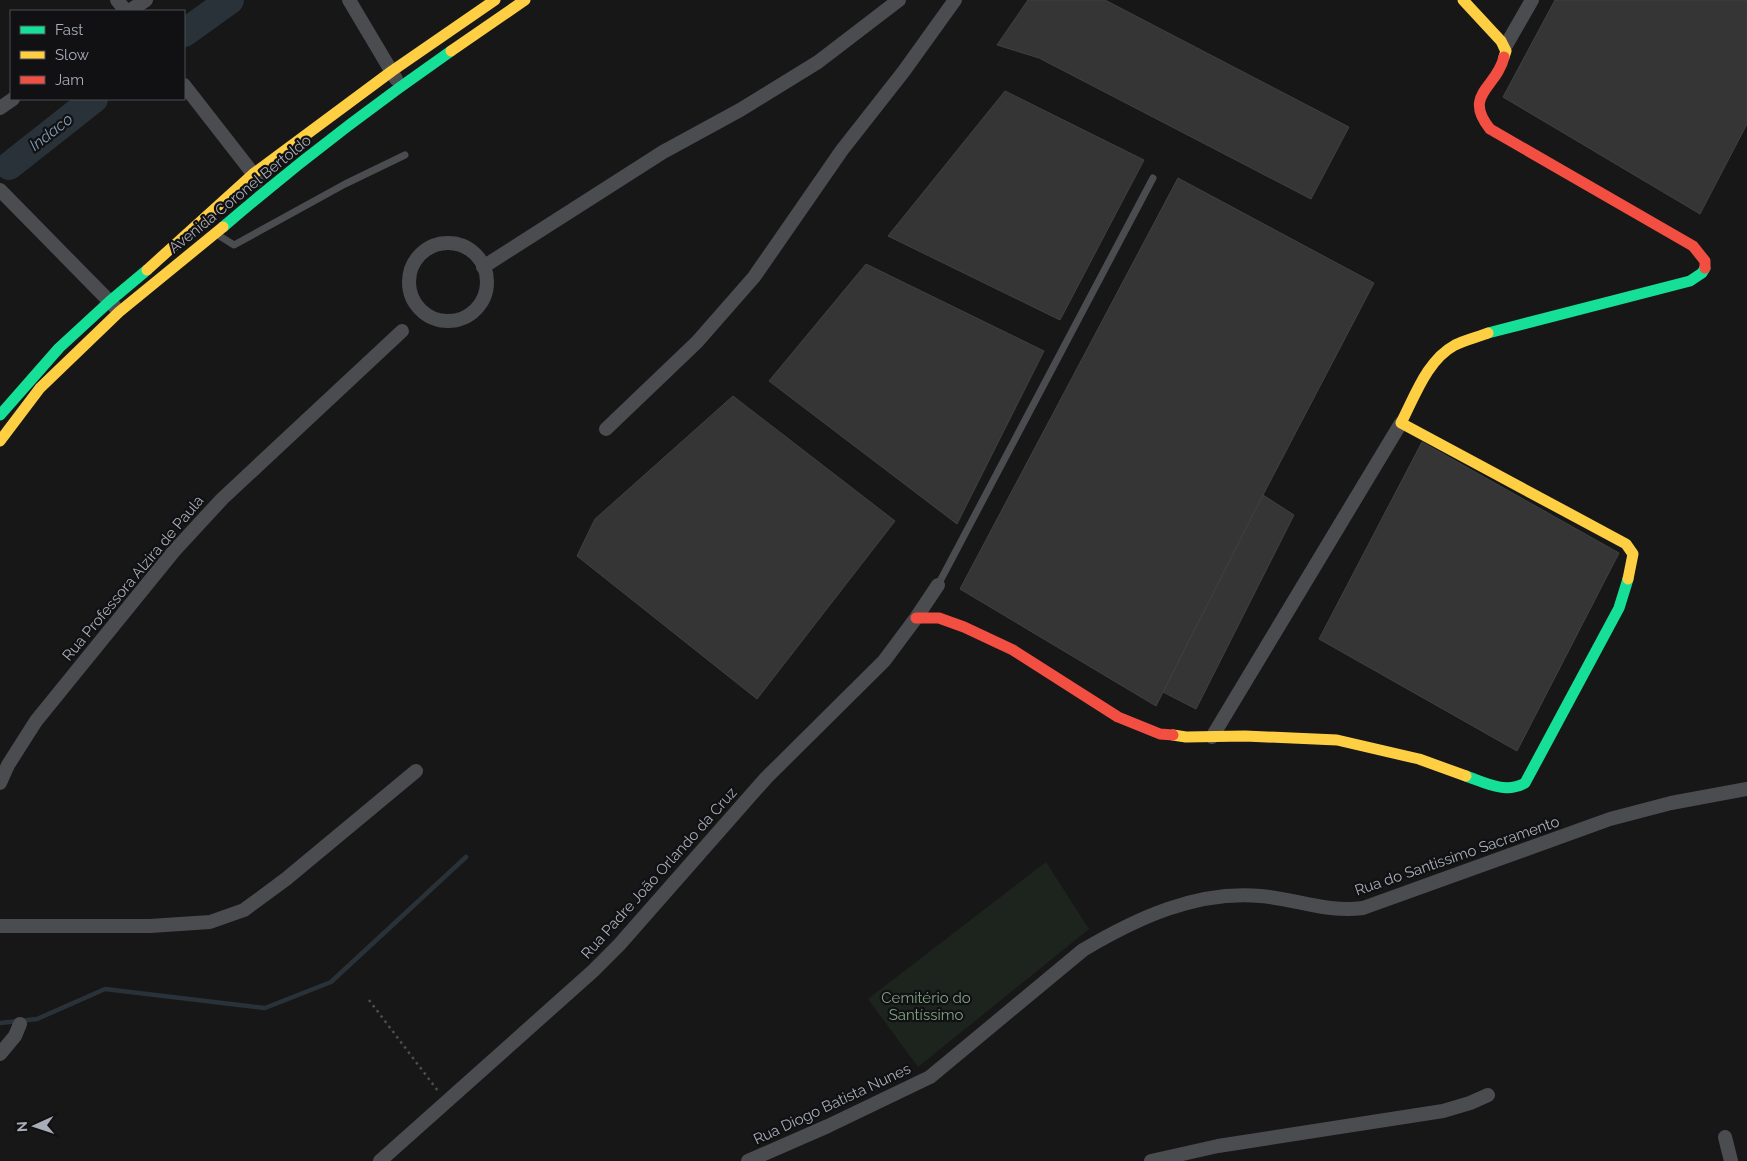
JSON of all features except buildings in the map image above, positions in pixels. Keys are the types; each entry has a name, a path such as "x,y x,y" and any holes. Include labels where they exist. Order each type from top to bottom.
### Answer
{"street":[{"path":"117,0 127,10"},
{"path":"130,10 146,0"},
{"path":"349,0 400,87"},
{"name":"Avenida Coronel Bertoldo","path":"0,415 60,348 253,174 392,71 495,0"},
{"name":"Avenida Coronel Bertoldo","path":"0,441 40,388 119,312 216,234 266,190 400,87 525,0"},
{"path":"483,267 663,152 740,110 818,62 899,0"},
{"path":"606,429 697,342 754,277 842,150 904,71 955,0"},
{"path":"1212,736 1401,423 1424,377 1437,359 1455,345 1495,330 1690,280 1702,274 1706,264 1705,256 1693,246 1490,129 1483,122 1478,106 1506,55 1505,47 1462,0"},
{"path":"1505,47 1532,0"},
{"path":"185,86 266,190"},
{"path":"0,108 12,100"},
{"path":"0,190 119,312"},
{"path":"436,244 461,245 472,251 481,261 483,267 486,273 487,286 483,299 476,310 465,318 439,321 427,316 417,307 411,296 408,283 410,270 416,259 425,250 436,244"},
{"name":"Rua Professora Alzira de Paula","path":"0,783 8,765 36,721 174,551 222,498 402,331"},
{"path":"916,618 939,618 964,626 1013,650 1118,717 1160,734 1186,737 1245,736 1337,740 1419,759 1489,784 1508,789 1516,788 1524,783 1536,765 1619,608 1631,570 1633,554 1626,544 1401,423"},
{"name":"Rua Padre João Orlando da Cruz","path":"380,1161 594,971 766,778 884,661 938,585"},
{"path":"0,926 150,926 201,923 210,922 244,910 286,879 416,771"},
{"name":"Rua do Santissimo Sacramento","path":"930,1077 1083,950 1106,936 1175,906 1202,898 1228,895 1262,896 1332,909 1349,910 1363,908 1610,819 1671,803 1747,789"},
{"path":"0,1054 15,1036 20,1024"},
{"name":"Rua Diogo Batista Nunes","path":"748,1161 828,1126 930,1077"},
{"path":"1151,1161 1190,1156 1443,1111 1470,1103 1488,1095"},
{"path":"1725,1137 1730,1161"}],"lane":[{"path":"216,234 234,245 345,184 405,155"},
{"path":"938,585 1153,178"}],"path":[{"path":"369,1000 447,1102"}],"green space":[{"name":"Cemitério do Santíssimo","path":"1046,862 1089,929 918,1067 868,999"}],"waterway":[{"name":"Indaco","path":"185,32 230,0"},
{"name":"Indaco","path":"9,166 93,100"},
{"path":"0,1023 37,1019 105,989 265,1008 331,982 466,857"}],"traffic: fast":[{"path":"223,227 334,136 451,51"},
{"path":"1488,333 1690,281 1702,273 1705,268"},
{"path":"0,415 59,348 147,270"},
{"path":"1466,776 1488,784 1510,788 1525,783 1619,608 1628,579"}],"traffic: slow":[{"path":"147,270 253,174 392,71 495,0"},
{"path":"451,51 525,0"},
{"path":"1463,0 1501,41 1506,51 1504,57"},
{"path":"0,441 40,388 119,312 223,227"},
{"path":"1488,333 1455,345 1437,360 1429,369 1401,423 1626,544 1633,554 1628,579"},
{"path":"1173,735 1186,737 1245,736 1337,740 1419,759 1466,776"}],"traffic: jam":[{"path":"1504,57 1500,68 1480,99 1479,107 1482,117 1490,129 1693,246 1705,261 1705,268"},
{"path":"916,618 939,618 964,627 1013,650 1118,717 1160,734 1173,735"}]}
